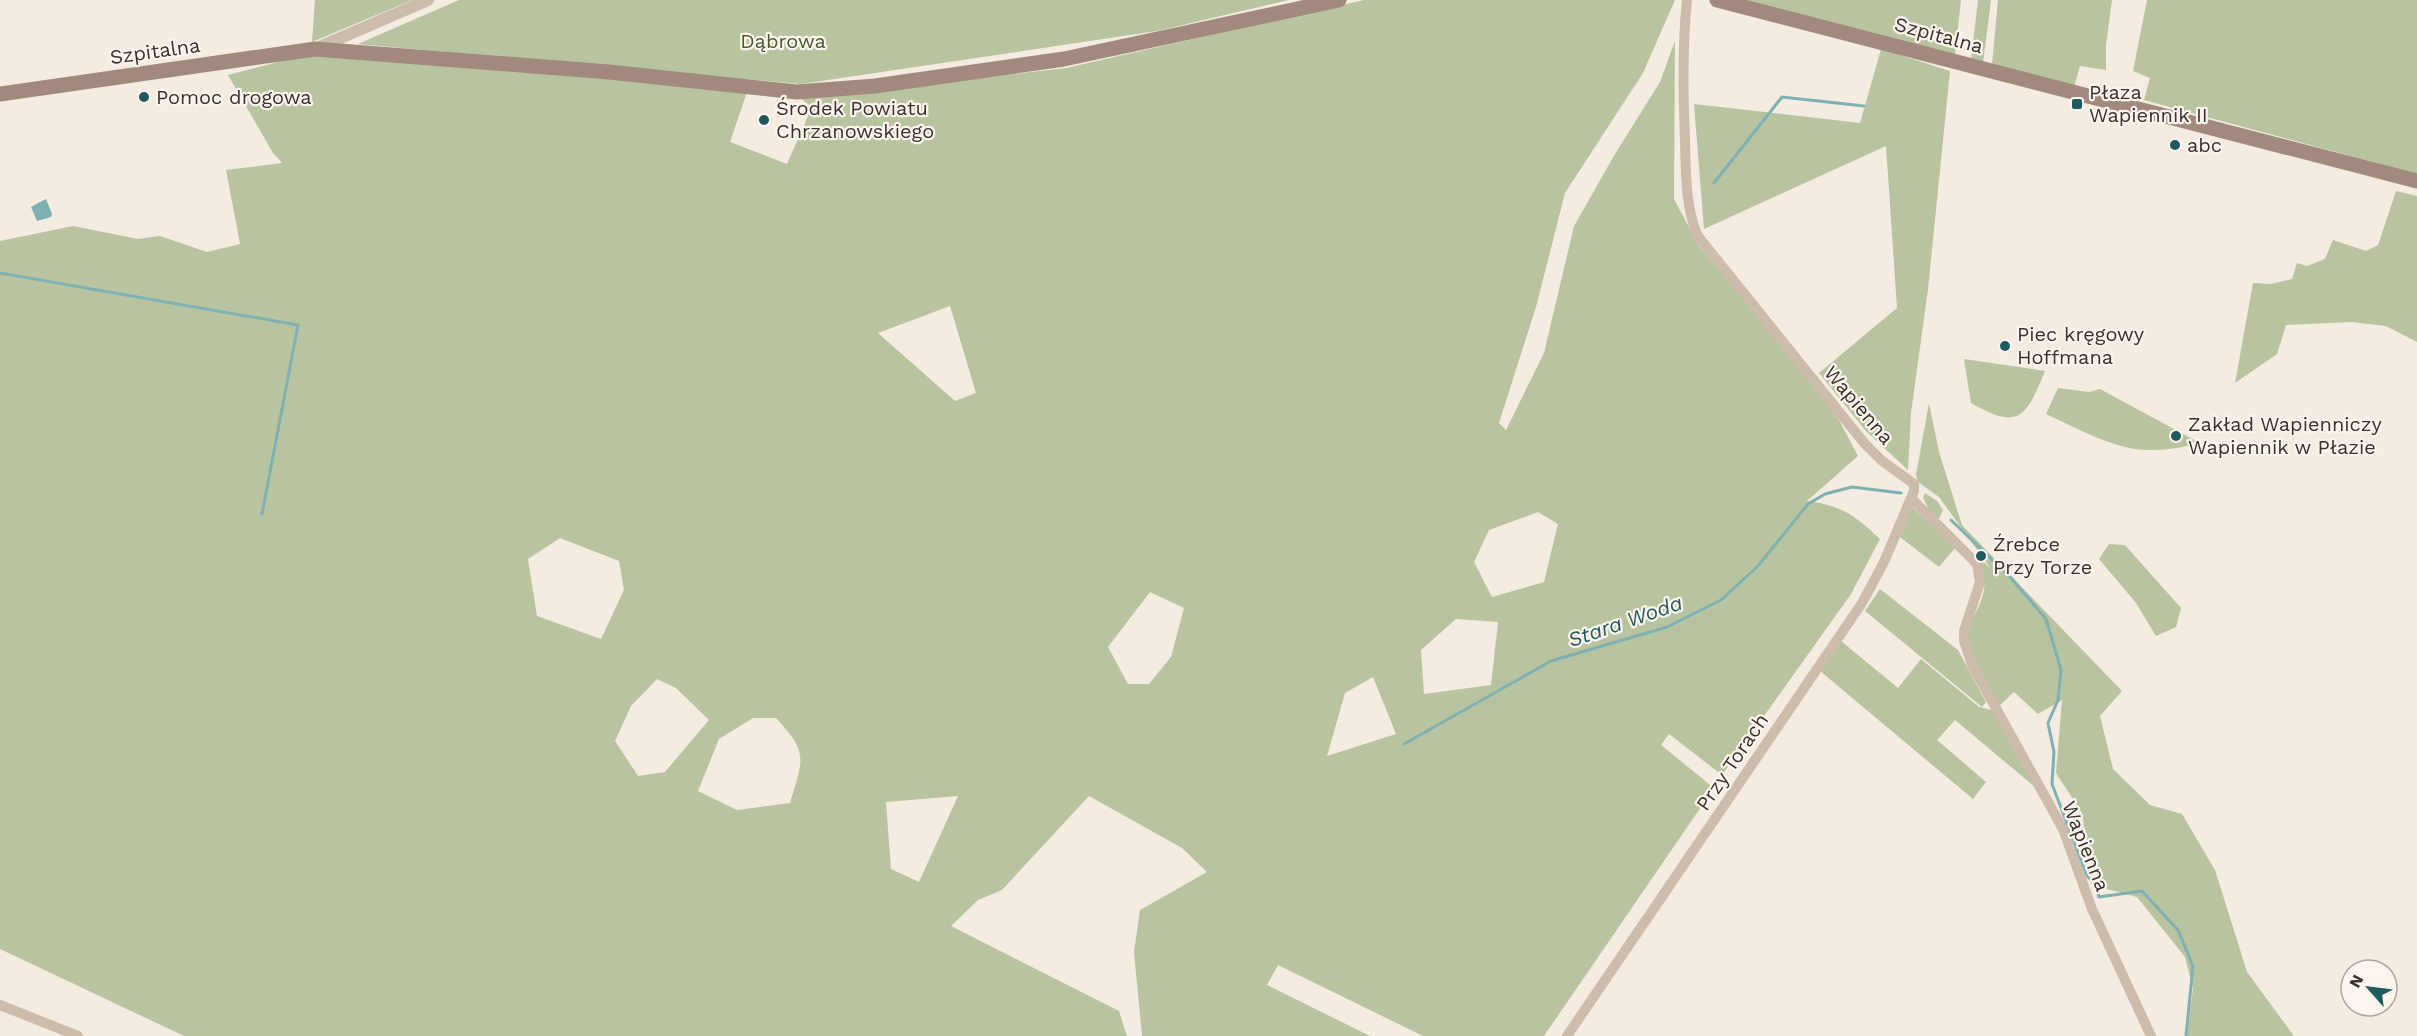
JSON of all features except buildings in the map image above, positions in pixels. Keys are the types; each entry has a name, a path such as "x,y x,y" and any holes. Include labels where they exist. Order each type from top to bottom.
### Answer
{"main road":[{"name":"Szpitalna","path":"0,94 315,49 609,72 797,92 875,86 1064,59 1340,0"},
{"name":"Szpitalna","path":"1717,0 2417,181"}],"street":[{"path":"315,49 428,0"},
{"name":"Wapienna","path":"1687,0 1683,103 1690,218 1697,235 1865,444 1881,460 1914,484 1912,499 1977,564 1980,582 1964,631 1964,641 1972,665 2063,829 2092,909 2151,1036"},
{"name":"Przy Torach","path":"1567,1036 1862,603 1884,562 1912,499"},
{"path":"0,1005 78,1036"}],"green space":[{"path":"315,0 412,0 312,42"},
{"name":"Dąbrowa","path":"459,0 1289,0 1157,31 801,84 358,44"},
{"path":"1364,0 1675,0 1643,73 1565,193 1536,307 1499,423 1506,430 1544,353 1574,226 1660,82 1675,41 1674,199 1699,246 1788,353 1839,420 1858,456 1807,501 1829,505 1847,513 1880,539 1851,594 1722,775 1669,734 1661,745 1714,788 1544,1036 1423,1036 1278,965 1267,985 1370,1036 1142,1036 1134,952 1140,910 1207,872 1182,848 1089,796 1002,890 978,900 951,926 1119,1011 1127,1036 184,1036 0,949 0,241 73,226 138,239 160,236 207,252 240,244 226,170 282,163 273,153 228,75 310,54 399,59 747,92 730,142 787,164 812,107 800,98 1066,68","holes":["950,306 976,393 955,401 878,333","1538,512 1558,524 1544,582 1492,597 1474,562 1489,530","560,538 619,561 624,590 601,639 537,616 528,559","1150,592 1184,608 1171,657 1149,684 1128,684 1108,647","1456,619 1498,622 1491,685 1424,694 1421,650","1373,677 1396,734 1327,756 1345,693","657,679 676,688 709,720 665,772 638,776 615,741 631,706","753,718 776,718 794,740 800,757 798,776 790,803 737,810 698,791 719,739","958,796 919,882 891,869 886,802"]},
{"path":"1740,0 1961,0 1955,55"},
{"path":"1978,0 1991,0 1983,63 1971,60"},
{"path":"1998,0 2112,0 2106,45 2106,70 2080,66 2074,87 1992,65"},
{"path":"2147,0 2417,0 2417,174 2144,100 2150,78 2133,71"},
{"path":"1881,49 1950,71 1928,289 1911,413 1908,470 1866,431 1819,373 1897,308 1886,146 1704,229 1694,104 1860,123"},
{"path":"2396,191 2417,196 2417,342 2386,326 2352,322 2286,325 2277,354 2235,383 2253,283 2271,284 2292,279 2297,263 2307,266 2325,259 2333,240 2366,251 2378,245"},
{"path":"1964,359 2045,371 2026,409 2019,415 2001,416 1987,412 1971,403"},
{"path":"2058,388 2089,392 2100,389 2198,442 2164,450 2145,450 2129,448 2097,438 2046,414"},
{"path":"1929,403 1939,452 1962,525 2122,691 2100,716 2113,769 2150,805 2182,814 2215,870 2247,972 2294,1036 2187,1036 2193,988 2185,957 2137,897 2103,888 2089,858 2082,813 2056,773 2062,700 2038,714 2014,692 1999,706 1973,660 1968,643 1969,629 1983,596 1984,584 1982,571 1974,553 1991,569 1939,497 1918,482 1916,475"},
{"path":"1925,493 1937,501 1943,510 1939,519 1929,510 1923,497"},
{"path":"1912,507 1956,547 1939,567 1900,537"},
{"path":"2109,544 2125,545 2181,608 2176,627 2156,636 2136,603 2099,559"},
{"path":"1880,589 1958,650 1986,702 1982,707 1865,611"},
{"path":"1841,641 1898,688 1921,659 1979,707 1992,710 2041,792 1955,720 1937,740 1986,782 1973,799 1820,671"}],"water":[{"path":"46,199 51,217 37,221 31,207"}],"waterway":[{"path":"1714,183 1782,97 1864,106"},
{"path":"0,273 298,325 262,514"},
{"name":"Stara Woda","path":"1404,744 1551,661 1667,627 1721,600 1758,566 1808,504 1825,494 1852,487 1901,493"},
{"name":"Stara Woda","path":"1951,520 2012,579 2046,619 2061,670 2058,700 2048,723 2054,752 2052,784 2087,876 2095,884 2099,897 2142,891 2178,930 2193,966 2186,1036"}],"place":[{"name":"Pomoc drogowa","path":"144,97"},
{"name":"Płaza Wapiennik II","path":"2077,104"},
{"name":"Środek Powiatu Chrzanowskiego","path":"764,120"},
{"name":"abc","path":"2175,145"},
{"name":"Piec kręgowy Hoffmana","path":"2005,346"},
{"name":"Zakład Wapienniczy Wapiennik w Płazie","path":"2176,436"},
{"name":"Źrebce Przy Torze","path":"1981,556"}]}
